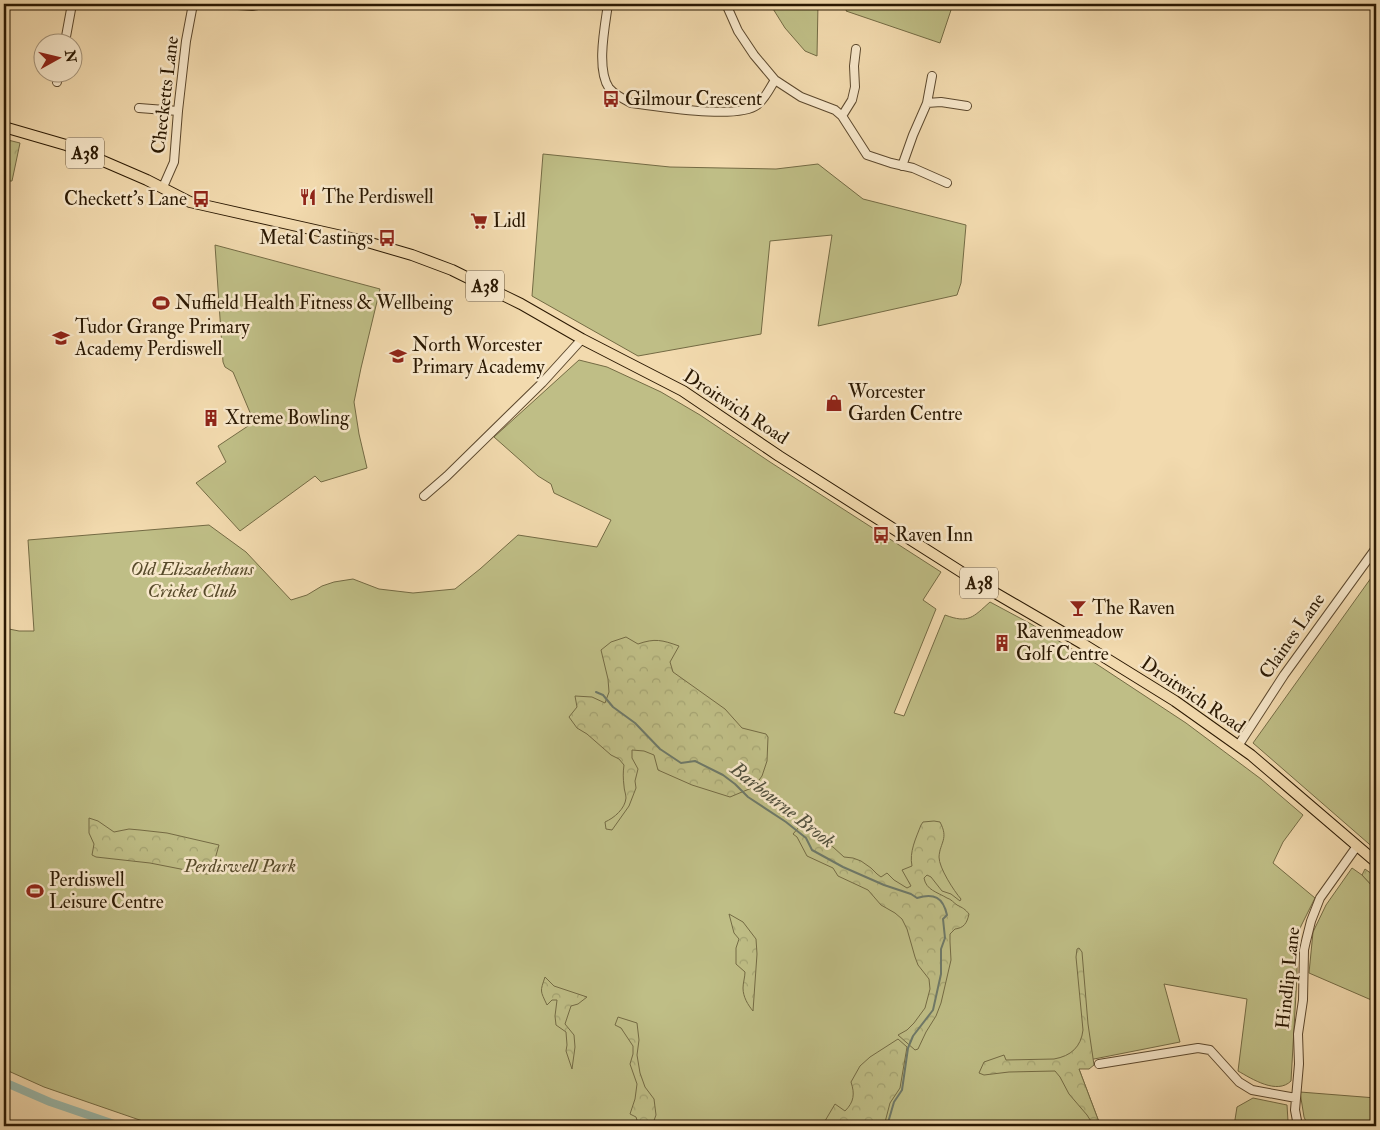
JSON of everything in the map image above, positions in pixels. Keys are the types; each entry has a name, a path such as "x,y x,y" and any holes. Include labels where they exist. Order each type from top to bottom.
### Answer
{"main road":[{"name":"Droitwich Road","path":"4,127 66,145 163,187 190,202 364,241 412,255 452,270 528,308 582,340 683,391 779,456 972,579 1175,701 1251,755 1376,862"}],"street":[{"path":"67,32 72,4"},
{"name":"Checketts Lane","path":"163,187 174,162 186,41 193,4"},
{"path":"224,4 252,6 264,4"},
{"path":"608,4 602,54 604,79 619,97 631,103 724,112 748,109 756,106 763,100 775,80"},
{"path":"726,4 738,31 754,55 775,80 801,97 835,110 842,116 868,155 913,168 947,183"},
{"path":"842,116 852,100 855,87 856,53 865,58"},
{"path":"902,166 927,103 932,76"},
{"path":"927,103 941,102 966,106"},
{"path":"139,108 178,111"},
{"path":"424,496 448,476 542,384 582,340"},
{"name":"Claines Lane","path":"1238,746 1284,674 1376,548"},
{"name":"Hindlip Lane","path":"1298,1126 1296,1098 1298,1034 1303,1000 1304,950 1308,929 1320,898 1357,846"},
{"path":"1099,1064 1198,1048 1210,1050 1239,1082 1252,1090 1296,1098"}],"green space":[{"path":"770,4 818,4 817,56 805,51 785,28"},
{"path":"849,4 953,4 940,43 846,11"},
{"path":"4,139 20,143 12,181 4,181"},
{"path":"543,154 670,167 776,169 818,164 863,199 966,225 961,283 957,295 818,326 832,235 770,241 761,334 638,356 532,296"},
{"path":"215,245 380,289 354,402 367,468 321,482 315,476 240,531 196,483 226,462 218,446 254,422 233,372 225,367 223,362"},
{"path":"579,360 607,367 661,392 700,415 941,572 923,600 936,609 894,713 904,716 945,615 960,619 970,618 990,602 1031,624 1098,665 1186,723 1261,779 1303,815 1283,842 1273,863 1315,898 1299,932 1291,1081 1285,1085 1272,1086 1238,1071 1247,999 1164,984 1180,1042 1089,1060 1079,1069 1099,1122 1172,1126 157,1126 44,1087 4,1069 4,628 34,631 28,540 209,525 246,552 291,600 307,595 322,586 353,579 379,589 413,593 455,589 518,535 597,547 611,520 554,493 551,484 538,476 494,437"},
{"path":"1376,571 1376,850 1253,743"},
{"path":"626,637 638,644 659,640 679,646 670,662 673,672 725,709 742,728 766,734 768,737 767,761 762,776 754,787 730,797 692,785 658,770 654,755 644,751 632,750 632,758 638,769 635,781 636,788 629,806 612,830 606,829 605,822 624,806 626,796 623,778 624,765 619,759 611,755 587,734 577,728 569,717 577,707 575,696 592,697 605,703 609,692 601,650 611,642"},
{"path":"89,818 98,821 114,832 129,829 167,833 219,845 214,873 206,874 150,863 96,857 92,855 94,844 89,833"},
{"path":"923,822 940,822 944,833 939,857 941,867 961,899 960,901 951,894 942,891 931,877 927,875 924,878 925,882 932,890 950,899 969,914 965,924 950,934 951,960 941,1003 918,1049 915,1050 898,1035 914,1023 925,1008 930,989 929,979 918,965 902,919 881,905 868,890 838,876 833,868 807,856 797,837 793,834 799,827 806,824 814,828 815,838 833,847 844,857 861,861 881,877 887,873 907,888 911,886 902,870 912,866 912,850 921,825"},
{"path":"1352,868 1362,875 1376,890 1376,1002 1309,973 1313,932 1326,905"},
{"path":"1365,869 1376,877 1376,890 1362,875"},
{"path":"729,914 743,922 756,939 757,954 753,1011 744,995 745,972 736,964 736,948 739,939 734,933"},
{"path":"1079,948 1082,952 1088,1024 1094,1065 1089,1069 1079,1069 1099,1122 1129,1124 1129,1126 1094,1126 1069,1094 1055,1071 1009,1072 984,1075 979,1073 984,1062 1004,1055 1006,1060 1054,1059 1065,1056 1074,1050 1080,1041 1083,1030 1076,957 1077,949"},
{"path":"545,977 554,986 587,997 578,1004 571,1006 565,1024 574,1035 575,1047 572,1069 566,1051 566,1032 556,1025 557,1000 552,1000 547,1005 542,994"},
{"path":"618,1017 637,1023 639,1040 637,1055 640,1073 645,1087 654,1099 656,1115 652,1126 639,1126 636,1117 630,1114 637,1084 630,1064 633,1046 621,1028 615,1025"},
{"path":"898,1039 907,1047 900,1088 890,1103 884,1126 822,1126 835,1104 845,1111 852,1101 853,1090 851,1082 860,1066 870,1057"},
{"path":"1300,1092 1376,1098 1376,1126 1308,1126 1304,1117"},
{"path":"1253,1098 1287,1105 1288,1121 1275,1121 1274,1126 1234,1126 1237,1107"}],"waterway":[{"name":"Barbourne Brook","path":"596,692 603,695 613,707 635,723 660,749 681,763 695,761 723,775 748,797 786,822 806,838 812,850 843,867 884,885 911,894 917,898 933,896 943,904 947,915 943,919 945,938 941,949 941,974 933,1010 913,1036 908,1048 902,1090 894,1102 887,1126"},
{"path":"4,1082 50,1102 120,1126"}],"place":[{"name":"Gilmour Crescent","path":"611,99"},
{"name":"The Perdiswell","path":"308,197"},
{"name":"Checkett's Lane","path":"201,199"},
{"name":"Lidl","path":"479,221"},
{"name":"Metal Castings","path":"387,238"},
{"name":"Nuffield Health Fitness & Wellbeing","path":"161,303"},
{"name":"Tudor Grange Primary Academy Perdiswell","path":"61,338"},
{"name":"North Worcester Primary Academy","path":"398,356"},
{"name":"Worcester Garden Centre","path":"834,403"},
{"name":"Xtreme Bowling","path":"211,418"},
{"name":"Raven Inn","path":"881,535"},
{"name":"The Raven","path":"1078,608"},
{"name":"Ravenmeadow Golf Centre","path":"1002,643"},
{"name":"Perdiswell Leisure Centre","path":"35,891"}],"park label":[{"name":"Old Elizabethans Cricket Club","path":"192,580"},
{"name":"Perdiswell Park","path":"240,866"}]}
